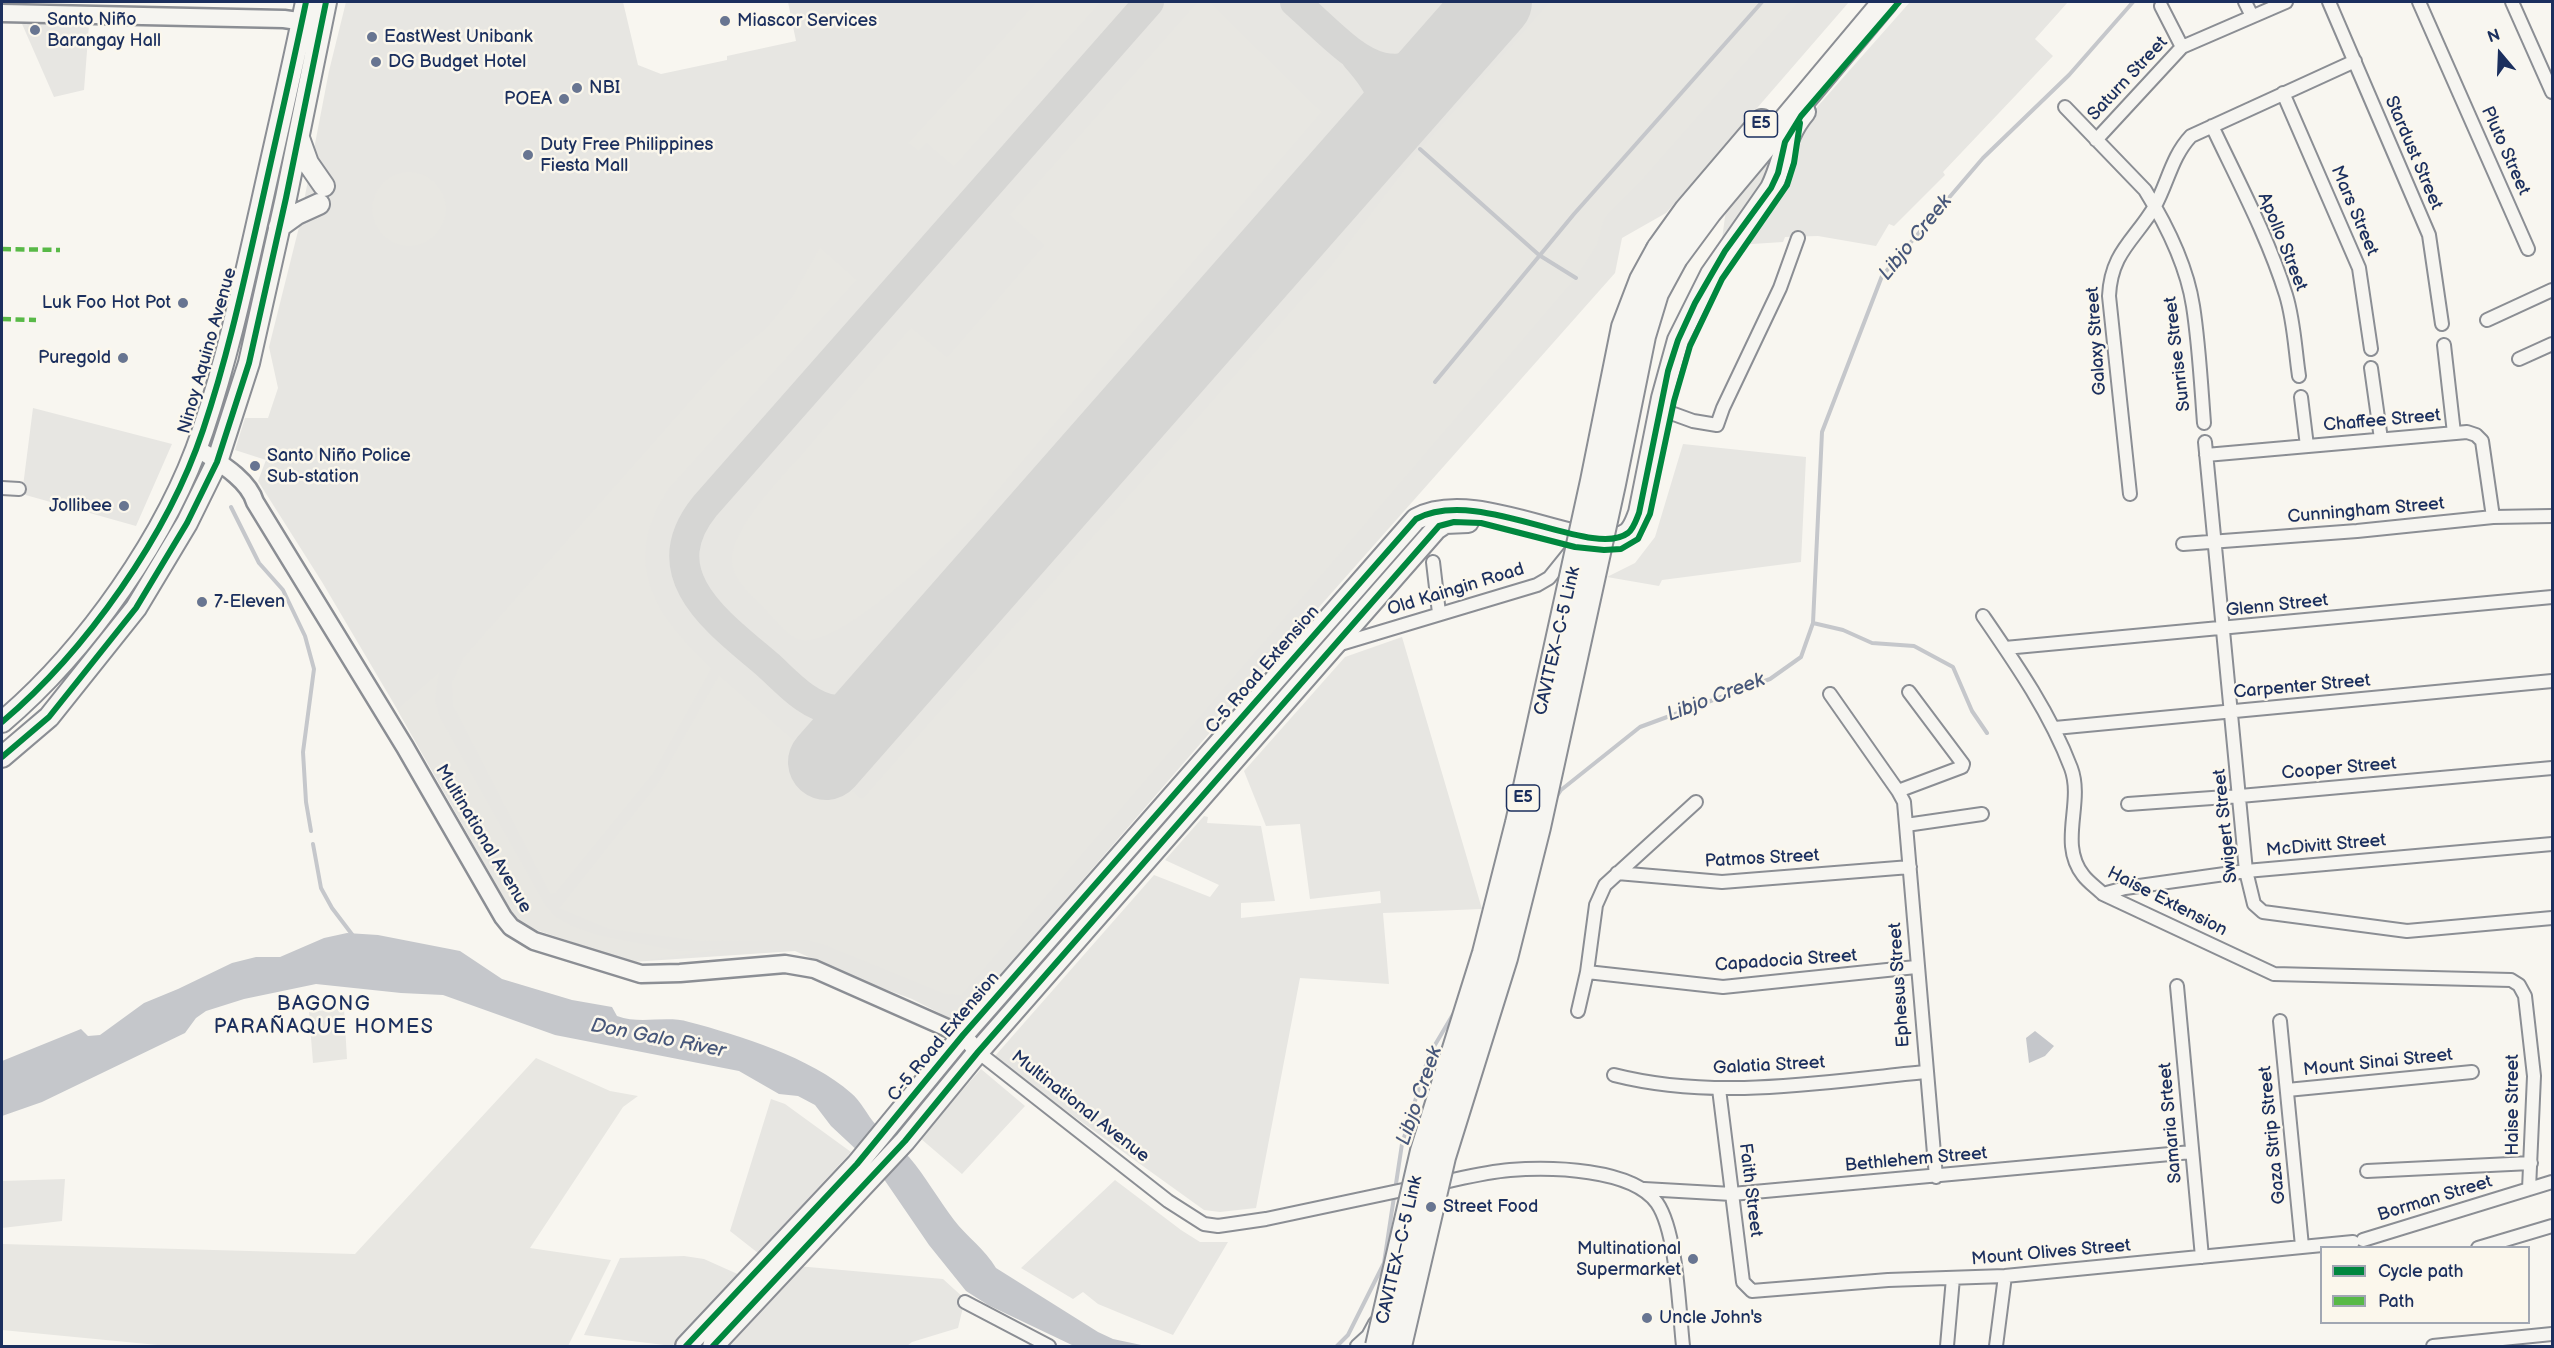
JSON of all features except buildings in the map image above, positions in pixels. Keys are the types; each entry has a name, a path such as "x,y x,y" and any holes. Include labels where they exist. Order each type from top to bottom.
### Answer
{"highway":[{"name":"CAVITEX–C-5 Link","path":"1399,1347 1443,1156 1505,958 1538,827 1643,336 1667,254 1687,210 1865,2"},
{"name":"CAVITEX–C-5 Link","path":"1378,1347 1424,1151 1485,953 1518,823 1593,481 1624,327 1642,280 1708,212 1885,2"}],"main road":[{"name":"Ninoy Aquino Avenue","path":"2,722 31,697 77,647 110,602 171,505 194,453 237,315 309,16 326,2"},
{"name":"C-5 Road Extension","path":"686,1347 890,1127 963,1035 1416,519 1435,511 1463,510 1504,515 1587,537 1619,537 1632,529 1639,513 1662,398 1678,340 1711,274 1771,188 1785,142 1801,117 1899,2"},
{"name":"Ninoy Aquino Avenue","path":"2,757 50,717 136,608 177,541 214,467 249,363 279,227 298,135 309,16"},
{"name":"C-5 Road Extension","path":"713,1347 871,1179 978,1052 1442,524 1458,522 1492,524 1575,547 1616,550 1631,544 1641,535 1651,508 1671,413 1690,346 1709,303 1740,251 1787,185 1794,164 1801,117"},
{"path":"279,227 321,195 298,135"}],"street":[{"path":"2245,2 2252,16"},
{"name":"Saturn Street","path":"2096,140 2182,47 2286,2"},
{"name":"Stardust Street","path":"2329,2 2429,235 2442,324"},
{"name":"Pluto Street","path":"2419,2 2528,249"},
{"path":"2512,2 2553,92"},
{"path":"2161,6 2182,47"},
{"path":"2,13 309,16"},
{"name":"Galaxy Street","path":"2130,494 2109,296 2110,280 2118,257 2155,206 2182,146 2191,136 2355,61"},
{"name":"Mars Street","path":"2283,93 2359,268 2371,349"},
{"name":"Sunrise Street","path":"2065,107 2145,190 2155,206 2185,275 2193,306 2204,423"},
{"name":"Apollo Street","path":"2212,126 2254,216 2286,295 2292,317 2299,376"},
{"path":"1671,413 1717,424 1780,288 1798,238"},
{"path":"2487,320 2553,290"},
{"path":"2519,359 2553,344"},
{"path":"2444,345 2454,433"},
{"path":"2371,368 2380,439"},
{"path":"2301,397 2307,446"},
{"name":"Chaffee Street","path":"2206,448 2307,446 2454,433 2476,435 2482,441 2493,517"},
{"name":"Swigert Street","path":"2206,448 2225,629 2246,871 2254,904 2263,912 2407,931 2553,918"},
{"name":"Multinational Avenue","path":"194,453 214,467 245,498 255,502 405,747 503,917 511,927 534,941 641,974 798,965 814,969 963,1035 978,1052 1168,1201 1204,1224 1218,1226 1266,1219 1410,1188 1509,1170 1605,1175 1625,1180 1644,1189"},
{"path":"2,488 19,489"},
{"name":"Cunningham Street","path":"2183,544 2357,531 2493,517 2553,516"},
{"name":"Old Kaingin Road","path":"1333,646 1537,585 1549,578 1575,547"},
{"path":"1433,562 1439,613"},
{"name":"Glenn Street","path":"2006,648 2553,597"},
{"name":"Haise Extension","path":"1983,616 2006,648 2055,728 2072,771 2074,784 2070,850 2082,875 2103,894 2274,974 2511,980 2519,985"},
{"name":"Carpenter Street","path":"2055,728 2553,681"},
{"path":"1830,694 1898,791 1963,766 1909,692"},
{"name":"Cooper Street","path":"2128,804 2553,768"},
{"name":"Ephesus Street","path":"1898,791 1904,802 1916,967 1936,1177"},
{"path":"1578,1011 1587,972 1596,905 1605,885 1696,802"},
{"path":"1905,825 1982,814"},
{"name":"McDivitt Street","path":"2103,894 2125,888 2246,871 2553,844"},
{"name":"Patmos Street","path":"1617,873 1722,882 1910,867"},
{"name":"Capadocia Street","path":"1587,972 1723,987 1916,967"},
{"name":"Haise Street","path":"2519,985 2525,996 2534,1076 2529,1189"},
{"name":"Samaria Srteet","path":"2177,986 2202,1257"},
{"name":"Gaza Strip Street","path":"2280,1021 2302,1246"},
{"name":"Galatia Street","path":"1614,1075 1638,1081 1719,1089 1925,1072"},
{"name":"Mount Sinai Street","path":"2287,1090 2472,1072"},
{"name":"Faith Street","path":"1719,1089 1743,1282 1752,1291"},
{"name":"Bethlehem Street","path":"1644,1189 1732,1194 2192,1152"},
{"path":"2367,1171 2531,1163"},
{"name":"Borman Street","path":"2358,1241 2553,1182"},
{"path":"1357,1347 1368,1336 1401,1267 1420,1242 1427,1185"},
{"path":"1644,1189 1657,1203 1666,1221 1671,1244 1683,1347"},
{"path":"2485,1246 2553,1226"},
{"name":"Mount Olives Street","path":"1752,1291 1888,1280 2005,1276 2358,1241"},
{"path":"1996,1347 2005,1276"},
{"path":"1947,1347 1953,1278"},
{"path":"965,1302 1049,1347"},
{"path":"2433,1347 2553,1334"}],"shaded area":[{"path":"346,2 623,2 638,65 661,74 727,60 727,56 796,41 788,2 1849,2 1666,213 1622,238 1615,273 1289,641 959,1023 912,999 863,981 795,951 632,962 537,930 516,919 397,709 322,582 258,481 266,460 235,450 245,418 268,418 278,388 269,347 299,227 329,71"},
{"path":"1036,2 1101,2 954,167 926,143 918,151 908,143"},
{"path":"1197,2 1210,2 1322,112 976,516 919,570 866,612 841,628 819,638 801,640 796,638 778,624 737,577 732,555 746,523 773,486 911,327 947,357 1044,245 1009,215"},
{"path":"1549,2 1799,2 1644,178 1604,219 1597,245 1576,278 962,995 945,994 808,940 701,941 609,929 559,908 657,784 719,675 862,799 1332,264 1420,149"},
{"path":"1910,2 2068,2 2035,39 2053,56 1943,172 1945,175 1894,226 1889,224 1876,246 1818,236 1785,237 1783,242 1721,246 1726,210"},
{"path":"19,17 89,25 84,90 54,97"},
{"path":"402,172 416,172 430,178 440,188 446,202 446,216 440,230 430,240 416,246 402,246 388,240 378,230 372,216 372,202 378,188 388,178"},
{"path":"820,247 857,280 668,490 654,516 647,541 646,565 651,587 660,608 674,629 712,668 653,774 556,893 550,894 453,706 452,682 463,658 725,361 766,328 793,295"},
{"path":"33,408 172,444 136,526 22,494"},
{"path":"1683,444 1806,457 1801,562 1662,580 1659,586 1607,577 1635,563 1655,537"},
{"path":"1402,637 1482,909 1383,913 1389,984 1300,978 1256,1208 1220,1212 1204,1210 1051,1100 995,1056 1154,875 1210,897 1219,885 1165,860 1204,816 1208,817 1207,823 1261,826 1275,901 1241,903 1241,918 1381,903 1380,891 1310,899 1300,824 1266,826 1244,771 1345,657"},
{"path":"439,672 435,700 440,717 545,904 556,917 572,926 597,935 678,951 726,949 632,962 537,930 516,919 397,709"},
{"path":"344,1008 347,1059 313,1063 309,1012"},
{"path":"536,1058 610,1091 638,1096 623,1107 530,1248 611,1260 568,1346 168,1346 2,1330 2,1244 355,1254"},
{"path":"981,1069 1025,1106 962,1174 920,1138"},
{"path":"771,1099 785,1104 851,1152 758,1253 730,1231"},
{"path":"65,1179 62,1221 2,1228 2,1181"},
{"path":"1115,1180 1200,1242 1228,1242 1173,1335 1098,1304 1083,1292 1073,1299 1021,1268"},
{"path":"684,1256 704,1259 742,1276 672,1346 584,1335 620,1258"},
{"path":"797,1266 943,1279 965,1299 958,1328 912,1342 907,1346 724,1346"}],"water":[{"path":"347,933 378,935 460,951 502,979 572,1000 612,1007 617,1016 626,1019 671,1019 709,1027 774,1049 816,1069 855,1096 880,1129 909,1157 954,1220 996,1268 1098,1332 1113,1339 1146,1346 1074,1346 988,1305 966,1291 929,1245 877,1169 831,1126 815,1105 798,1096 779,1094 739,1071 555,1035 443,995 316,984 244,999 206,1011 196,1018 185,1033 42,1102 2,1116 2,1061 81,1029 88,1036 100,1035 144,1003 232,963 256,957 280,957 324,938"},
{"path":"2035,1031 2054,1046 2045,1056 2029,1063 2026,1038"}],"waterway":[{"path":"1435,382 1574,214 1762,2"},
{"name":"Libjo Creek","path":"1555,799 1561,790 1640,727 1770,679 1801,657 1813,623 1822,432 1882,276 1983,158 2069,75 2133,2"},
{"path":"1420,149 1539,255 1576,278"},
{"name":"Don Galo River","path":"231,507 259,563 283,590 305,636 314,669 303,752 306,802 311,831"},
{"path":"1813,623 1843,630 1872,643 1914,646 1953,667 1972,711 1987,733"},
{"name":"Don Galo River","path":"313,844 321,888 332,908 354,937"},
{"name":"Libjo Creek","path":"1337,1346 1348,1335 1384,1263 1402,1144 1429,1055 1455,1011"}],"taxiway":[{"path":"896,682 868,703 844,710 825,708 798,693 730,632 697,596 687,576 684,554 690,531 705,506 1149,2"},
{"path":"1295,2 1336,40 1355,54 1373,64 1392,69 1413,66 1436,56 1463,36"},
{"path":"1356,57 1374,79 1382,98 1381,118 1369,143"}],"runway":[{"path":"826,762 1494,2"}],"marked path":[{"path":"2,249 60,250"},
{"path":"2,319 36,320"}],"cycle path":[{"path":"2,722 64,661 121,589 169,510 188,470 212,402 235,318 306,2"},
{"path":"2,757 49,717 136,608 187,523 217,462 249,363 326,2"},
{"path":"686,1346 857,1164 963,1035 1416,519 1441,511 1470,511 1588,537 1611,539 1630,531 1639,513 1668,371 1678,340 1695,303 1725,251 1771,188 1778,173 1785,142 1801,116 1899,2"},
{"path":"713,1346 905,1141 978,1052 1439,526 1454,522 1481,523 1575,547 1604,550 1621,549 1638,539 1650,514 1674,401 1690,346 1722,279 1787,185 1794,163 1800,123"}],"place":[{"name":"Miascor Services","path":"725,21"},
{"name":"Santo Niño Barangay Hall","path":"35,30"},
{"name":"EastWest Unibank","path":"372,37"},
{"name":"DG Budget Hotel","path":"376,62"},
{"name":"NBI","path":"577,88"},
{"name":"POEA","path":"564,99"},
{"name":"Duty Free Philippines Fiesta Mall","path":"528,155"},
{"name":"Luk Foo Hot Pot","path":"183,303"},
{"name":"Puregold","path":"123,358"},
{"name":"Santo Niño Police Sub-station","path":"255,466"},
{"name":"Jollibee","path":"124,506"},
{"name":"7-Eleven","path":"202,602"},
{"name":"Street Food","path":"1431,1207"},
{"name":"Multinational Supermarket","path":"1693,1259"},
{"name":"Uncle John's","path":"1647,1318"}],"district":[{"name":"BAGONG PARAÑAQUE HOMES","path":"324,1016"}]}
